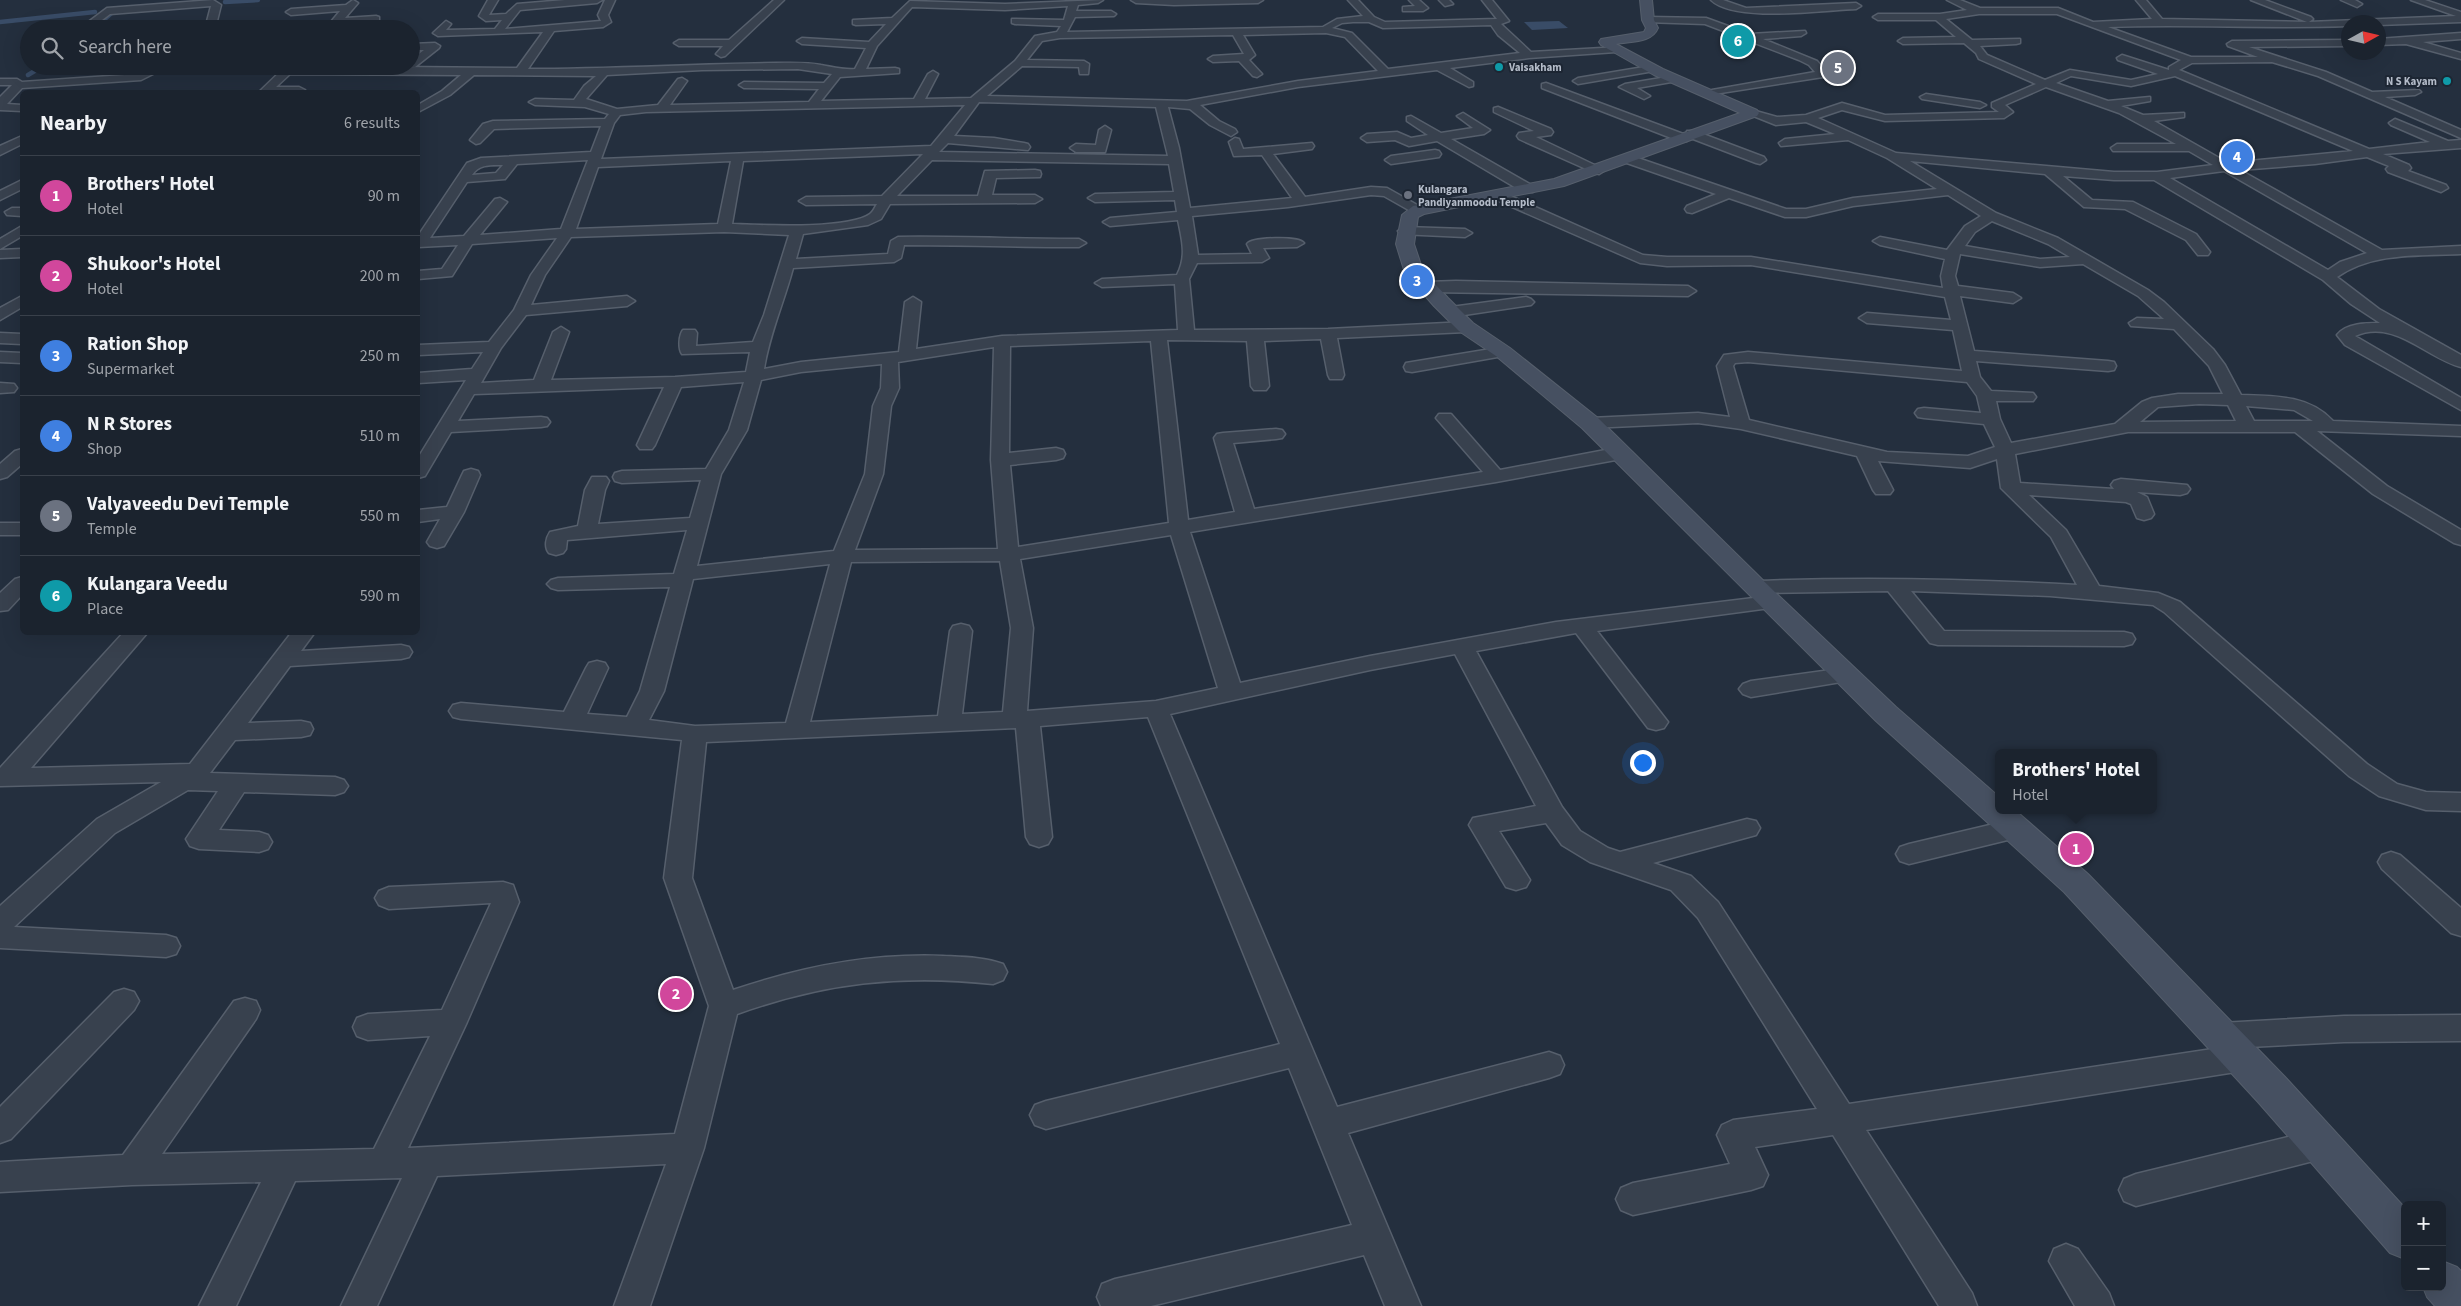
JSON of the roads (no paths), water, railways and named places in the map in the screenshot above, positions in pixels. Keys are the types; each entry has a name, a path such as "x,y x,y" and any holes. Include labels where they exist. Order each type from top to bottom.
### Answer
{"street":[{"path":"339,20 355,0"},
{"path":"503,32 499,30 517,8 597,0"},
{"path":"446,24 438,33 503,32 603,24 606,22 603,15 610,0"},
{"path":"711,67 732,43 779,0"},
{"path":"1015,21 1071,13 1098,0"},
{"path":"1136,0 1174,2 1258,0"},
{"path":"1353,0 1371,19 1383,25 1504,21 1487,0"},
{"path":"1406,9 1423,8 1414,0"},
{"path":"1646,0 1648,20 1652,28 1649,35 1606,42 1650,69 1712,93 1752,113 1776,121 1808,118 1842,106 1885,118 1986,116 2004,115 2007,112 1996,105"},
{"path":"1716,0 1730,8 1746,11 1856,6"},
{"path":"1781,0 1790,10 1811,18"},
{"path":"2141,0 2159,22"},
{"path":"2256,0 2319,23"},
{"path":"2346,0 2356,4"},
{"path":"2416,0 2461,15"},
{"path":"503,1 484,16 486,18 509,17"},
{"path":"1810,1 1825,8"},
{"path":"1938,3 1954,1 1979,12"},
{"path":"2426,3 2452,2"},
{"path":"95,20 107,10 213,3 216,5 212,20"},
{"path":"859,72 876,42 910,4 955,3 1071,13 1111,14"},
{"path":"291,12 349,8"},
{"path":"1944,22 1944,15 1979,12 2058,11 2190,60 2216,59 2240,62 2272,60"},
{"path":"1060,34 1071,13"},
{"path":"1878,17 1967,25"},
{"path":"1326,30 1329,25 1338,21 1371,19"},
{"path":"2092,24 2159,22 2295,25 2461,19"},
{"path":"856,22 914,20"},
{"path":"1648,20 1706,21 1745,38 1813,63 1823,74 1712,93"},
{"path":"1494,22 1502,33 1529,55"},
{"path":"1888,24 1944,22 1983,57 2001,66 2110,104 2142,119 2379,254"},
{"path":"520,72 550,29"},
{"path":"420,243 567,233 724,228 797,231 863,222 876,216 886,200 945,139 975,100 1019,63 1039,38 1060,34 1104,36 1326,30 1348,35 1386,73"},
{"path":"1234,31 1250,55 1243,59 1244,62 1257,74"},
{"path":"1745,38 1801,33"},
{"path":"2386,42 2461,36"},
{"path":"836,38 876,42"},
{"path":"802,41 876,42"},
{"path":"1903,41 2016,41"},
{"path":"2406,41 2461,56"},
{"path":"539,43 558,43"},
{"path":"679,43 732,43"},
{"path":"2341,43 2232,44 2272,60 2311,69 2461,134"},
{"path":"420,47 435,46 420,58"},
{"path":"1187,104 1254,91 1386,73 1439,63 1616,49"},
{"path":"721,54 739,54"},
{"path":"1213,59 1246,57"},
{"path":"2122,58 2370,153 2405,168 2392,170 2441,188"},
{"path":"867,60 903,62"},
{"path":"2172,78 2174,69 2190,60"},
{"path":"1019,63 1084,64 1084,72"},
{"path":"1439,63 1469,84"},
{"path":"1926,97 1977,105 1996,105 2049,83 2065,70 2082,65 2079,63"},
{"path":"420,68 472,72 599,72 711,67 798,66 822,68 842,73"},
{"path":"1578,81 1650,69"},
{"path":"2065,70 2131,83 2147,78 2172,78"},
{"path":"1319,71 1330,81"},
{"path":"420,106 446,93 472,72"},
{"path":"585,104 580,100 582,95 602,76 599,72"},
{"path":"811,106 837,74 896,72"},
{"path":"917,103 933,74"},
{"path":"20,108 0,107 2,101 25,75"},
{"path":"0,82 18,83 141,77 145,75"},
{"path":"268,90 283,75"},
{"path":"1644,96 1625,87 1673,79"},
{"path":"276,82 346,80"},
{"path":"662,108 682,81"},
{"path":"744,85 827,86"},
{"path":"1546,86 1760,160"},
{"path":"2370,94 2415,92"},
{"path":"2110,104 2146,99"},
{"path":"535,102 585,104 617,112 662,108 811,106 975,100 1161,102 1187,104 1200,108 1208,114 1210,119 1233,137 1238,153 1308,146"},
{"path":"1107,115 1109,102"},
{"path":"1161,102 1174,154 1190,259 1182,279 1186,335"},
{"path":"1498,110 1547,132 1523,136 1599,170"},
{"path":"420,469 494,347 521,310 538,275 567,233 608,122 617,112"},
{"path":"1752,113 1599,170 1558,183 1499,196 1452,202 1412,221 1405,244 1414,273 1458,319 1503,352 1590,423 1845,675 1995,811"},
{"path":"2142,119 2180,115"},
{"path":"1367,138 1398,136 1409,142 1484,130 1463,116"},
{"path":"1808,118 1891,155 1991,216 2054,241 2083,260 2143,293 2207,352 2217,365 2248,427"},
{"path":"1411,119 1528,189"},
{"path":"420,242 471,166 479,151 486,127 493,125 608,122"},
{"path":"2395,123 2447,145"},
{"path":"945,139 1024,146 1101,149 1105,130"},
{"path":"2143,134 2169,135"},
{"path":"1785,143 1848,137"},
{"path":"0,151 20,141"},
{"path":"1891,155 2049,171 2114,176 2157,176 2224,167 2315,160 2461,144"},
{"path":"2117,148 2189,147"},
{"path":"1391,160 1461,150"},
{"path":"479,151 514,160 931,153 1134,160 1174,154"},
{"path":"1265,151 1301,201"},
{"path":"724,228 738,156"},
{"path":"1628,159 1785,213 1806,213 1853,202 1952,191"},
{"path":"468,179 500,176 514,160"},
{"path":"2049,171 2089,204 2128,205 2191,237 2203,252"},
{"path":"984,200 990,174 1035,174"},
{"path":"2157,176 2328,277 2343,292 2404,330 2461,362"},
{"path":"0,196 20,185"},
{"path":"1110,222 1301,201 1371,191 1387,192 1412,221 1465,233"},
{"path":"1692,209 1727,194"},
{"path":"1095,198 1181,196"},
{"path":"1499,196 1640,259 1658,262 1726,259 1751,261 1952,292 2014,298"},
{"path":"806,201 1035,199"},
{"path":"420,275 448,273 467,241 500,202"},
{"path":"1991,216 1970,229 1954,252 1948,276 1972,377 1986,396 1992,419 2005,450 2010,488 2059,534 2092,592"},
{"path":"0,234 20,231"},
{"path":"634,726 652,691 712,474 738,430 754,376 759,347 772,315 797,231"},
{"path":"0,245 20,232"},
{"path":"788,264 894,258 898,241 989,240 1007,243 1079,243"},
{"path":"1880,241 2040,263 2083,260"},
{"path":"1190,259 1262,258 1254,244 1297,243"},
{"path":"2328,277 2345,264 2379,254 2461,250"},
{"path":"0,254 20,253"},
{"path":"1102,283 1182,279"},
{"path":"1427,287 1688,291"},
{"path":"0,299 20,299"},
{"path":"0,317 20,301"},
{"path":"521,310 627,302"},
{"path":"796,731 842,556 874,474 882,406 890,388 913,302"},
{"path":"468,389 541,385 675,382 754,376 1002,341 1186,335 1328,334 1458,319 1526,302"},
{"path":"0,317 20,318"},
{"path":"1867,318 1960,326"},
{"path":"2137,323 2178,324"},
{"path":"2404,330 2362,328 2351,330 2346,335 2351,342 2461,405"},
{"path":"541,385 561,332"},
{"path":"689,333 688,351 759,347"},
{"path":"1328,334 1336,375"},
{"path":"1255,336 1260,386"},
{"path":"1159,337 1179,527 1231,693"},
{"path":"0,338 20,339"},
{"path":"1002,341 1000,460 1009,554 1022,628 1021,720 1039,837"},
{"path":"420,350 494,347"},
{"path":"1412,367 1503,352"},
{"path":"1967,355 2108,366"},
{"path":"0,357 20,358"},
{"path":"1741,424 1725,366 1730,359 1748,357 1972,377"},
{"path":"420,378 478,374"},
{"path":"646,446 675,382"},
{"path":"1986,396 2027,397"},
{"path":"2122,427 2151,404 2164,400 2235,400 2296,404 2316,413 2328,426"},
{"path":"1924,413 1992,419"},
{"path":"1445,418 1496,476"},
{"path":"1590,423 1698,418 1741,424 1896,459 1970,462 2005,450 2122,427 2328,426 2461,431"},
{"path":"445,427 541,422"},
{"path":"2299,426 2380,490 2461,538"},
{"path":"1246,517 1223,438 1276,434"},
{"path":"1864,452 1875,470 1883,490"},
{"path":"558,584 683,577 842,556 1009,554 1496,476 1621,453"},
{"path":"1000,460 1056,454"},
{"path":"0,473 20,457"},
{"path":"622,477 712,474"},
{"path":"437,542 454,512 471,475"},
{"path":"587,531 595,490 599,482"},
{"path":"2130,496 2121,485 2180,489"},
{"path":"2010,488 2130,496 2140,501 2144,514"},
{"path":"420,516 454,512"},
{"path":"556,549 557,536 587,531 699,523"},
{"path":"0,529 20,529"},
{"path":"461,711 634,726 695,734 1021,720 1156,709 1370,663 1806,585 2017,588 2092,592 2158,599 2172,606 2358,770 2388,790 2426,801 2461,802"},
{"path":"9,602 20,586"},
{"path":"1894,586 1938,638 2124,639"},
{"path":"1581,625 1656,722"},
{"path":"949,723 960,631"},
{"path":"5,777 134,635"},
{"path":"0,923 106,826 191,777 302,635"},
{"path":"1462,646 1552,814 1572,838 1599,855 1681,884 1708,910 1959,1306"},
{"path":"284,659 401,652"},
{"path":"571,722 597,668"},
{"path":"1751,689 1845,675"},
{"path":"1156,709 1403,1306"},
{"path":"227,732 301,729"},
{"path":"632,1306 688,1148 724,1006 678,878 695,734"},
{"path":"5,777 191,777 237,783 335,786"},
{"path":"237,783 199,839 258,842"},
{"path":"1516,880 1482,826 1552,814"},
{"path":"1998,814 2076,883 2321,1144 2401,1234"},
{"path":"1620,862 1747,828"},
{"path":"1909,854 2015,829"},
{"path":"2391,862 2461,925"},
{"path":"384,1164 452,1022 505,902 503,892 389,898"},
{"path":"0,938 166,946"},
{"path":"724,1006 770,989 822,975 886,966 949,966 992,972"},
{"path":"0,1128 124,1001"},
{"path":"132,1170 245,1010"},
{"path":"368,1026 452,1022"},
{"path":"1634,1199 1750,1175 1733,1135 1841,1120 2231,1047 2344,1029 2461,1028"},
{"path":"1046,1115 1298,1053"},
{"path":"1328,1124 1549,1065"},
{"path":"2136,1190 2321,1144"},
{"path":"0,1176 132,1170 384,1164 688,1148"},
{"path":"360,1306 427,1162"},
{"path":"217,1306 286,1166"},
{"path":"1115,1296 1374,1236"},
{"path":"2066,1261 2096,1306"},
{"path":"2446,1286 2461,1303"}],"water":[{"path":"1559,21 1568,28 1532,30 1524,22"}],"waterway":[{"path":"225,2 258,0"},
{"path":"104,20 114,11"},
{"path":"0,22 95,12"}],"place":[{"name":"Kulangara Veedu","path":"1738,41"},
{"name":"Vaisakham","path":"1499,67"},
{"name":"Valyaveedu Devi Temple","path":"1838,68"},
{"name":"N S Kayam","path":"2447,81"},
{"name":"N R Stores","path":"2237,157"},
{"name":"Kulangara Pandiyanmoodu Temple","path":"1408,195"},
{"name":"Ration Shop","path":"1417,281"},
{"name":"Brothers' Hotel","path":"2076,849"},
{"name":"Shukoor's Hotel","path":"676,994"}]}
